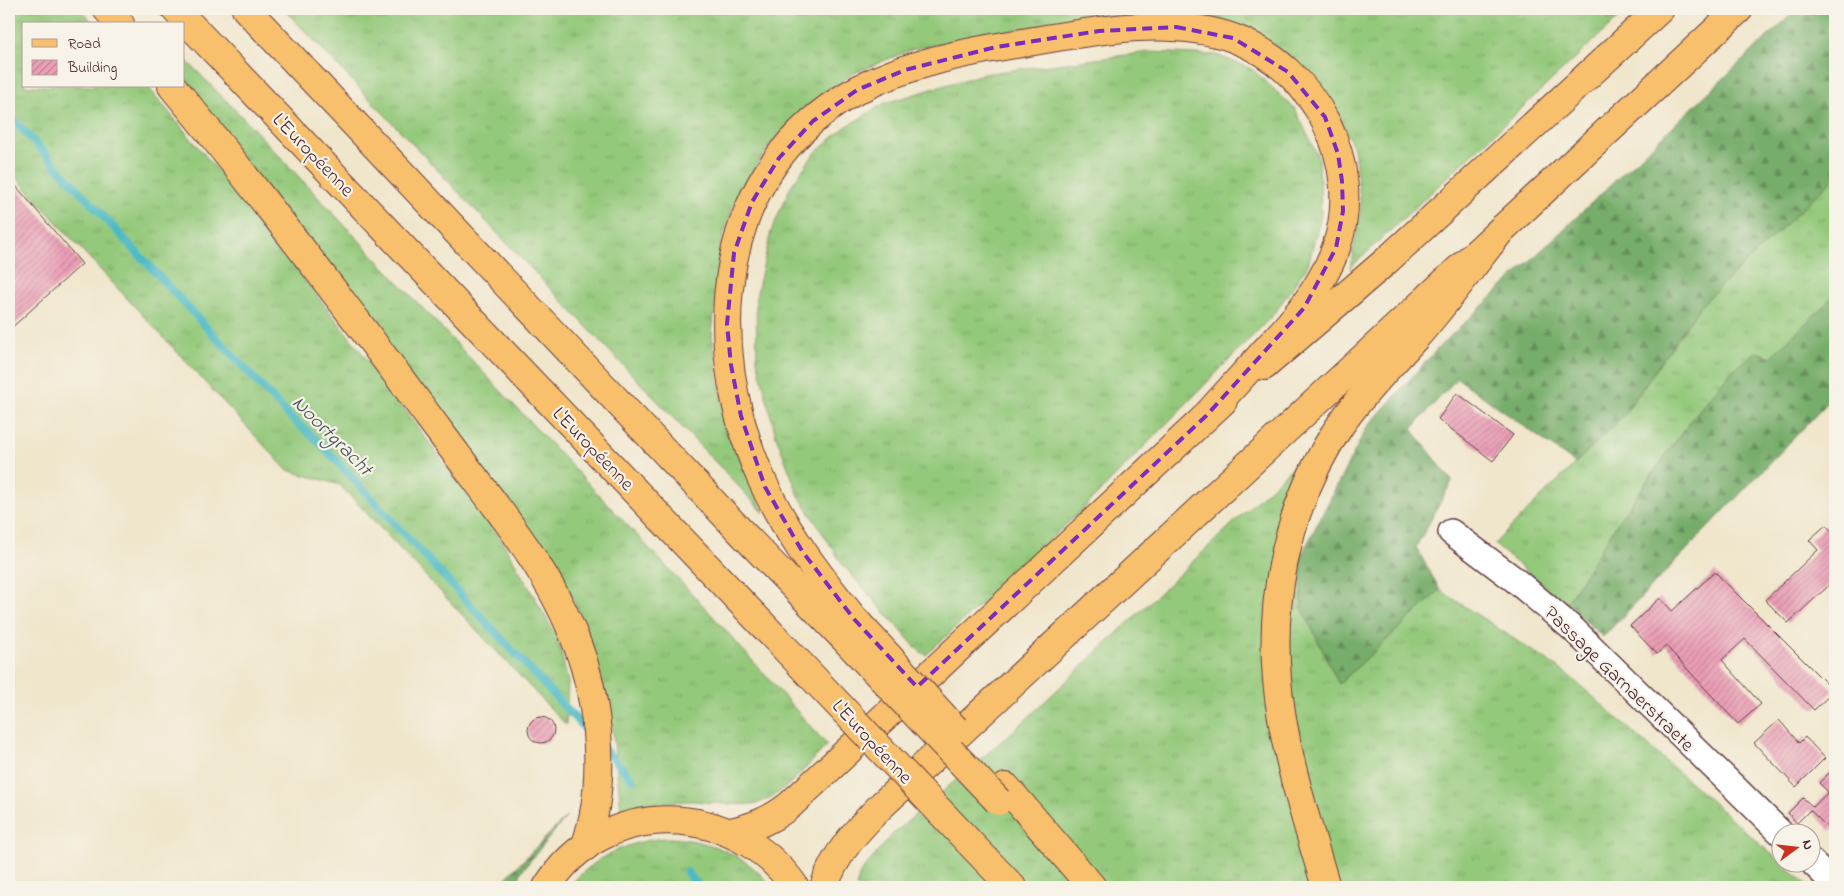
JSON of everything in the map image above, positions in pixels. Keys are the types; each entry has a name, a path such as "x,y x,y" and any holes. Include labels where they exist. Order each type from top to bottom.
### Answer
{"main road":[{"path":"107,9 118,22"},
{"name":"L'Européenne","path":"175,9 1012,887"},
{"path":"246,9 741,532 847,626 1002,794 1092,887"},
{"path":"731,832 760,824 790,805 1206,416 1384,263 1660,9"},
{"path":"824,887 848,842 883,804 1739,9"},
{"path":"847,626 783,521 759,473 737,401 727,324 730,278 734,253 744,219 760,188 778,158 801,132 826,111 858,90 905,70 968,53 1055,37 1144,27 1192,29 1233,38 1266,56 1288,72 1317,106 1333,136 1342,181 1343,211 1339,237 1325,273 1304,308 1206,416"},
{"path":"174,88 317,266 519,538 553,594 572,630 585,669 591,697 598,760 596,807 592,828 585,847"},
{"path":"1326,887 1292,768 1279,694 1276,658 1276,615 1280,581 1288,545 1306,488 1322,456 1342,424 1366,392 1416,337 1502,229"},
{"path":"1002,794 1080,887"},
{"path":"547,887 565,864 585,847 617,830 642,823 678,820 705,824 731,832 768,857 781,869 795,887"}],"street":[{"name":"Passage Garnaerstraete","path":"1451,532 1515,580 1573,630 1772,824"},
{"path":"1822,872 1835,884"}],"highlighted area":[{"path":"1176,27 1233,38 1288,72 1325,117 1338,154 1342,181 1343,211 1336,248 1304,308 1206,416 917,687 854,619 802,551 765,487 741,416 731,365 727,324 734,253 752,202 779,158 813,121 857,90 905,70 996,47 1099,31"}],"green space":[{"path":"9,9 81,9 92,22 22,22 22,88 149,88 248,207 369,362 503,542 557,637 568,682 566,725 340,485 287,470 9,169"},
{"path":"284,9 596,9 698,12 759,9 1628,9 1350,268 1361,208 1354,148 1331,100 1302,66 1273,44 1119,16 1017,29 910,50 852,74 806,107 770,145 737,194 720,246 712,336 721,395 737,452 764,513"},
{"path":"1797,9 1835,9 1835,177 1701,305 1623,416 1575,463 1457,378 1412,429 1452,481 1416,547 1440,590 1339,684 1302,608 1301,556 1367,427 1439,347"},
{"path":"1149,52 1216,55 1252,69 1295,109 1319,159 1321,215 1308,265 1274,314 1084,508 926,655 918,650 843,565 799,496 776,436 757,360 756,297 771,232 791,186 814,154 844,128 885,103 983,74"},
{"path":"185,59 251,126 711,614 827,745 788,785 761,802 736,804 680,801 621,809 611,713 584,623 566,585 535,541 185,82"},
{"path":"1835,177 1835,295 1771,357 1756,352 1731,372 1691,420 1622,516 1566,604 1494,544 1623,416 1701,305"},
{"path":"1835,295 1835,395 1603,637 1566,604 1622,516 1691,420 1731,372 1756,352 1771,357"},
{"path":"1300,460 1302,608 1339,684 1440,590 1567,674 1772,854 1772,874 1794,874 1809,887 856,887 860,873 893,834 1018,727"},
{"path":"567,816 521,872 517,887 497,887"},
{"path":"666,838 696,841 711,845 738,857 762,875 772,887 569,887 589,867 613,852 638,843"}],"building":[{"path":"16,186 82,264 9,330 9,192"},
{"path":"1457,393 1513,435 1493,461 1438,419"},
{"path":"1826,525 1835,535 1835,580 1788,623 1765,600 1818,550 1809,540"},
{"path":"1715,572 1834,691 1814,710 1745,639 1722,660 1761,704 1738,724 1666,646 1657,654 1630,626 1660,598 1672,611"},
{"path":"541,717 550,721 554,730 550,739 541,743 532,739 528,730 532,721"},
{"path":"1779,720 1799,743 1805,737 1825,758 1796,787 1754,743"},
{"path":"1835,767 1835,829 1834,827 1831,831 1810,810 1797,823 1788,813 1803,798 1813,807 1828,792 1819,783"}],"waterway":[{"name":"Noortgracht","path":"9,115 289,416 321,444 588,732"},
{"name":"Noortgracht","path":"605,750 632,779"},
{"name":"Noortgracht","path":"687,872 699,887"}]}
